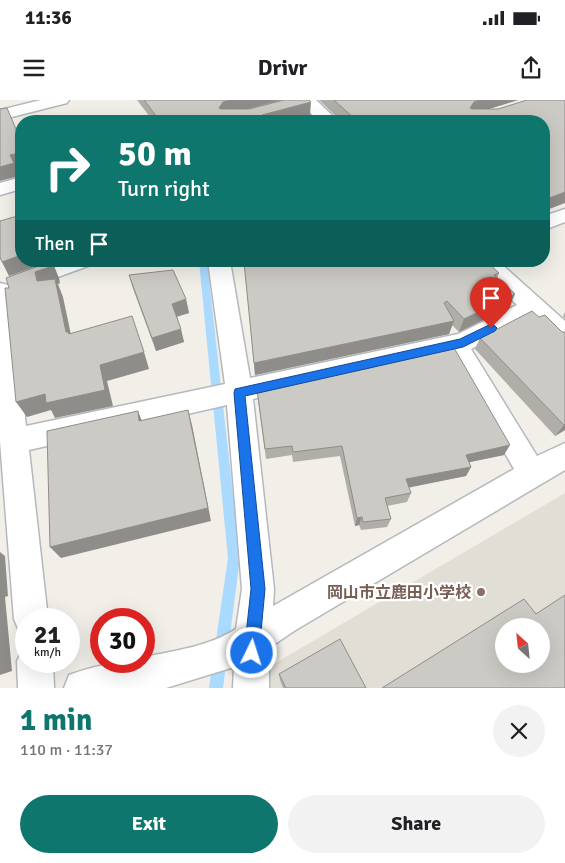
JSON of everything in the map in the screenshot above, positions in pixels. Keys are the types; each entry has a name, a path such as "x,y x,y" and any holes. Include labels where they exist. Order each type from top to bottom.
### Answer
{"street":[{"path":"0,115 61,100"},
{"path":"252,115 306,100 322,115"},
{"path":"0,190 15,185"},
{"path":"550,221 565,215"},
{"path":"30,608 0,290 63,267"},
{"path":"219,267 225,396 258,589 244,644 251,688"},
{"path":"491,267 565,335"},
{"path":"14,441 463,342 534,307"},
{"path":"455,344 532,474"},
{"path":"82,688 198,663 244,644 282,618 565,455"},
{"path":"35,673 36,688"}],"shaded area":[{"name":"岡山市立鹿田小学校","path":"565,493 565,688 268,688 267,668"}],"building":[{"path":"144,100 230,100 223,102 219,108 221,109 249,109 284,100 309,100 311,102 262,115 155,115"},
{"path":"334,100 480,100 474,102 470,108 498,109 527,100 565,100 565,192 550,198 550,115 350,115"},
{"path":"7,108 15,127 15,154 10,155 14,163 0,167 0,109"},
{"path":"15,217 15,257 2,262 0,257 0,221"},
{"path":"36,267 50,267 35,272 37,281 55,279 66,332 69,334 132,316 144,352 100,365 105,390 46,403 45,394 16,402 5,288 9,288 6,278"},
{"path":"244,267 492,267 499,273 494,275 515,294 464,319 447,301 444,303 454,321 254,363"},
{"path":"173,270 186,299 172,304 181,329 152,338 129,275"},
{"path":"532,311 539,317 545,315 562,332 565,332 564,425 480,338"},
{"path":"453,346 510,445 466,455 471,467 406,479 411,493 385,498 391,519 363,522 362,517 357,518 342,446 293,452 292,446 265,449 257,389"},
{"path":"188,410 208,508 50,547 47,431 138,411 139,421"},
{"path":"565,595 565,688 382,688 524,599 536,614"},
{"path":"340,639 366,688 286,688 279,674"}],"waterway":[{"path":"204,267 234,558 216,688"}],"place":[{"name":"岡山市立鹿田小学校","path":"481,592"}],"route":[{"path":"252,653 258,589 239,393 463,342 491,328"}]}
